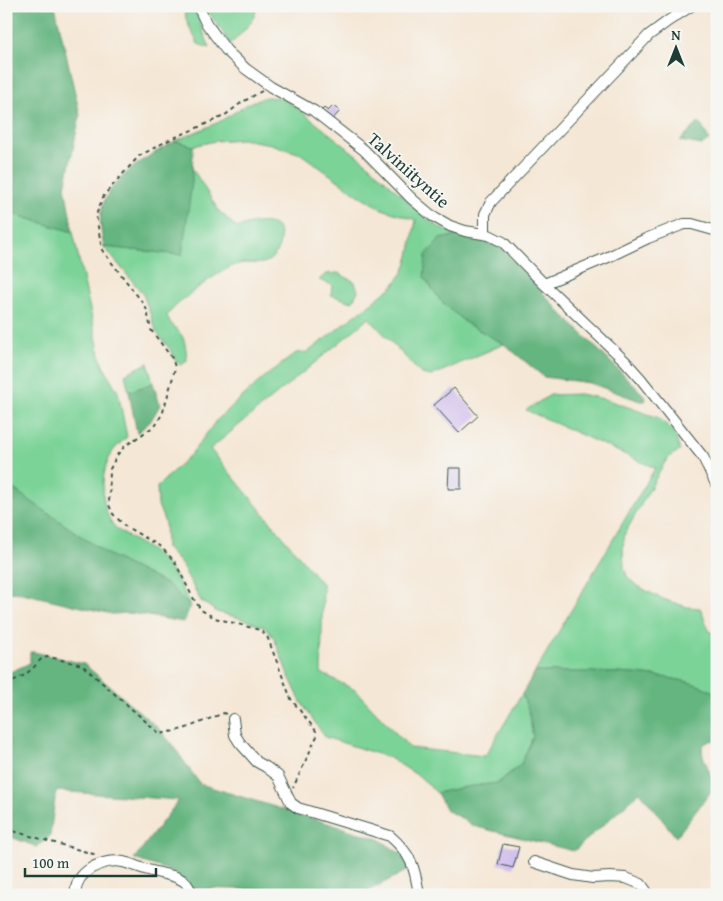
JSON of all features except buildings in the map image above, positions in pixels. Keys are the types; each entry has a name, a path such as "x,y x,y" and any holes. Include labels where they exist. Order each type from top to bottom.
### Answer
{"street":[{"name":"Talviniityntie","path":"198,6 206,23 226,50 246,69 314,112 364,150 412,199 431,215 450,226 485,234 503,242 625,361 641,379 703,458 717,486"},
{"path":"485,234 485,214 491,202 649,35 691,6"},
{"path":"544,284 684,224 692,224 717,231"},
{"path":"233,719 235,735 240,743 257,762 278,776 289,800 298,808 390,836 400,845 415,870 419,895"},
{"path":"76,895 76,885 82,874 106,863 121,862 185,882 193,895"},
{"path":"534,862 573,875 593,878 626,878 641,884 649,895"}],"path":[{"path":"6,11 7,6"},
{"path":"271,86 241,103 224,116 167,141 139,156 104,195 96,215 102,250 143,303 151,330 167,351 175,367 168,396 156,425 125,446 117,455 110,469 109,505 113,514 125,526 161,548 176,562 192,596 201,610 215,618 260,630 267,636 291,699 316,731 317,736 289,800"},
{"path":"6,684 25,675 42,658 49,656 82,665 160,734 184,729 224,713 233,719"},
{"path":"6,829 103,857"}],"green space":[{"path":"6,6 55,6 80,115 65,187 73,232 6,212"},
{"path":"183,6 193,6 210,48 198,44 187,22"},
{"path":"204,6 257,6 251,22 231,44"},
{"path":"266,97 281,98 297,108 369,165 427,219 444,230 459,235 440,239 440,300 466,323 504,344 431,376 421,374 369,318 210,449 323,585 321,673 355,690 410,748 485,756 522,694 529,712 533,737 521,764 498,783 437,793 420,777 390,758 325,737 301,702 274,638 265,627 217,612 201,601 181,564 166,548 165,523 158,505 157,487 192,453 216,421 262,379 296,353 308,352 393,286 404,271 409,256 416,220 382,209 357,194 301,154 271,144 242,139 215,141 193,146 175,141 219,122 251,102"},
{"path":"699,122 710,140 702,145 680,141 690,130"},
{"path":"175,141 193,146 192,182 182,255 104,247 100,216 111,189 141,161"},
{"path":"192,168 219,211 237,228 258,223 272,224 277,227 280,233 280,242 276,253 270,260 261,263 242,263 230,267 189,295 167,316 185,342 187,361 181,365 176,362 170,349 157,333 143,294 104,247 182,255"},
{"path":"6,212 73,232 102,364 118,392 127,437 113,451 105,468 103,495 107,513 115,527 150,550 169,568 179,582 190,606 170,586 107,554 6,484"},
{"path":"459,235 500,246 563,315 642,393 646,399 645,401 640,401 590,383 544,377 504,344 466,323 440,300 424,277 426,255 440,239"},
{"path":"338,273 355,282 358,291 352,302 331,295 332,285 319,280 326,274"},
{"path":"148,363 153,383 129,392 125,374"},
{"path":"153,383 160,405 150,422 137,433 129,392"},
{"path":"580,394 608,400 659,418 674,432 680,451 673,454 665,462 625,533 623,547 624,568 627,576 636,585 660,598 687,607 700,608 709,630 717,637 717,695 702,687 681,680 657,676 603,672 535,672 655,468 526,410 550,395"},
{"path":"6,484 107,554 170,586 190,606 184,622 131,613 112,614 22,593 12,592 6,594"},
{"path":"30,652 84,664 157,727 171,743 200,784 379,839 401,854 412,868 360,895 277,895 273,890 192,888 168,870 134,859 179,800 56,791 50,836 37,847 6,835 6,674 30,663"},
{"path":"535,672 603,672 657,676 681,680 702,687 717,695 717,740 709,741 702,748 703,757 711,775 713,789 676,837 640,792 574,851 473,826 446,810 437,793 498,783 521,764 533,737 529,712 522,694"}]}
